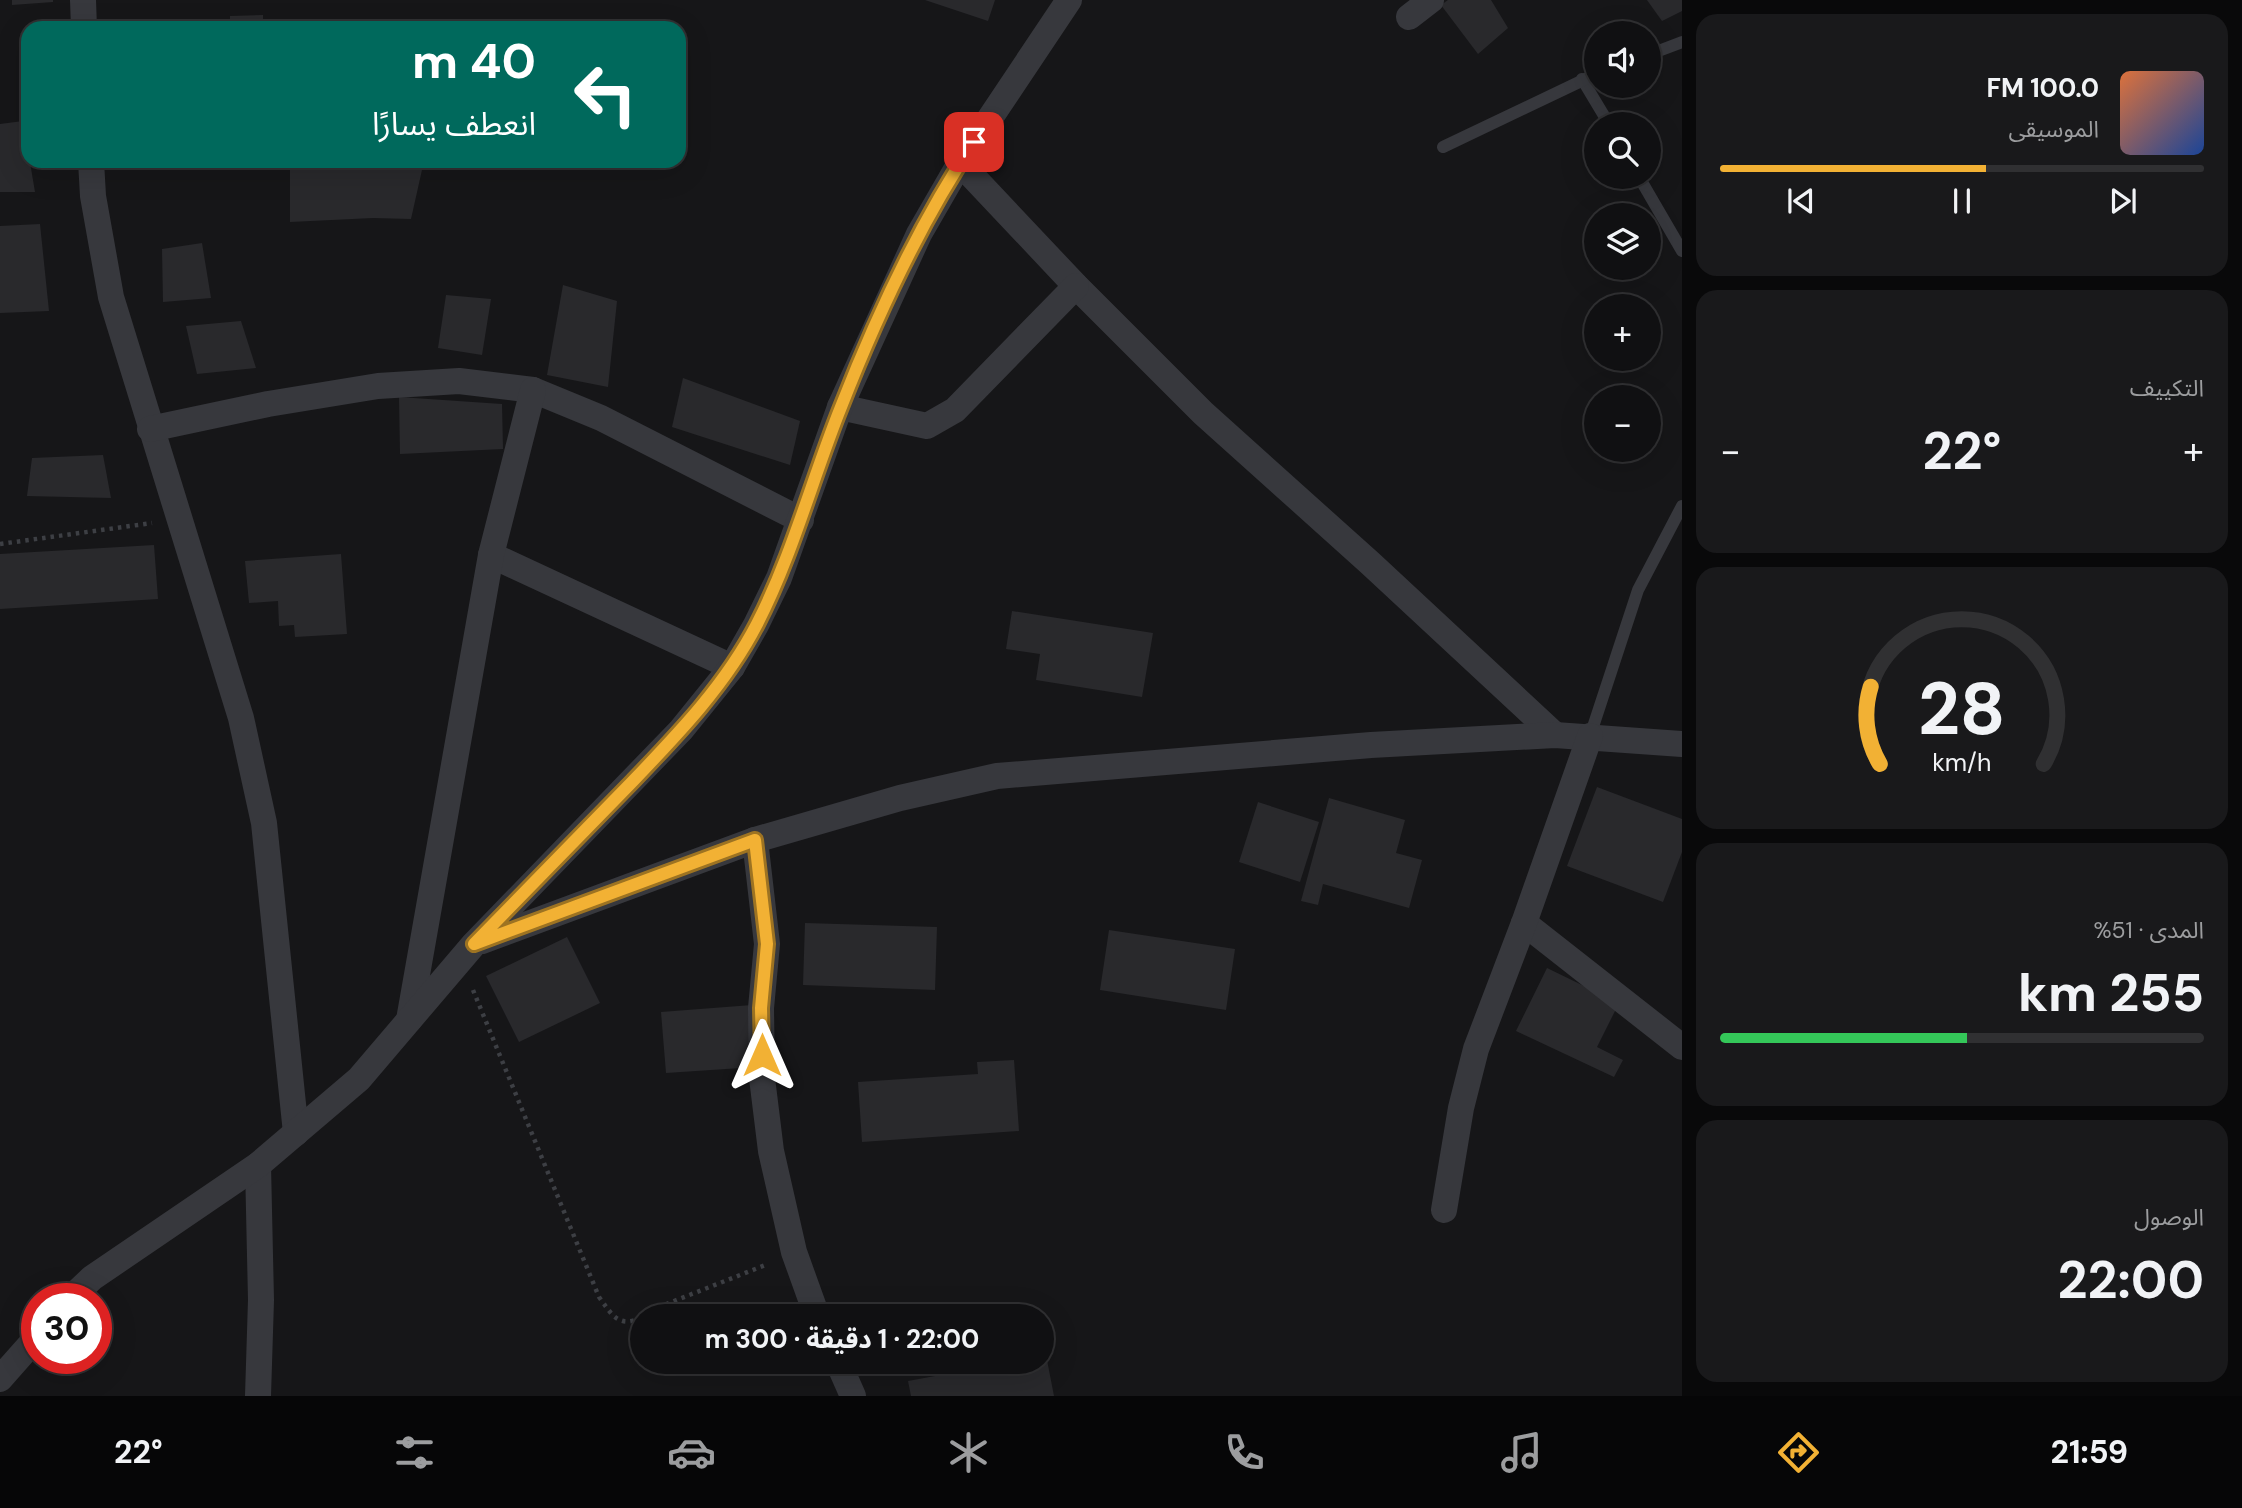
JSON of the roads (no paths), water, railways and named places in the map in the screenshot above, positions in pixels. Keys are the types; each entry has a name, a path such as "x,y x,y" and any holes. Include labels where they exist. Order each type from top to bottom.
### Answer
{"street":[{"path":"83,0 84,21"},
{"path":"87,1283 258,1165 359,1079 467,952 681,730 732,667 779,578 840,407 919,234 960,163 1069,0"},
{"path":"1409,18 1432,0"},
{"path":"960,163 1076,286 1203,413 1370,562 1555,735"},
{"path":"91,168 93,196 111,297 241,718 264,823 296,1133"},
{"path":"840,407 926,426 955,410 1076,286"},
{"path":"150,429 268,404 378,386 459,381 533,390 668,450 801,520"},
{"path":"408,1023 491,555 533,390"},
{"path":"491,555 732,667"},
{"path":"467,952 755,840 900,798 998,776 1371,745 1555,735 1682,744"},
{"path":"1444,1210 1461,1108 1476,1049 1590,736"},
{"path":"755,840 767,944 761,1008 762,1079 771,1151 794,1252 813,1304"},
{"path":"1524,923 1682,1047"},
{"path":"258,1165 261,1300 258,1396"},
{"path":"0,1379 21,1355"},
{"path":"843,1374 853,1396"}],"lane":[{"path":"1661,50 1682,43"},
{"path":"1443,147 1582,79 1602,112"},
{"path":"1646,189 1682,251"},
{"path":"1590,736 1638,590 1682,506"}]}
